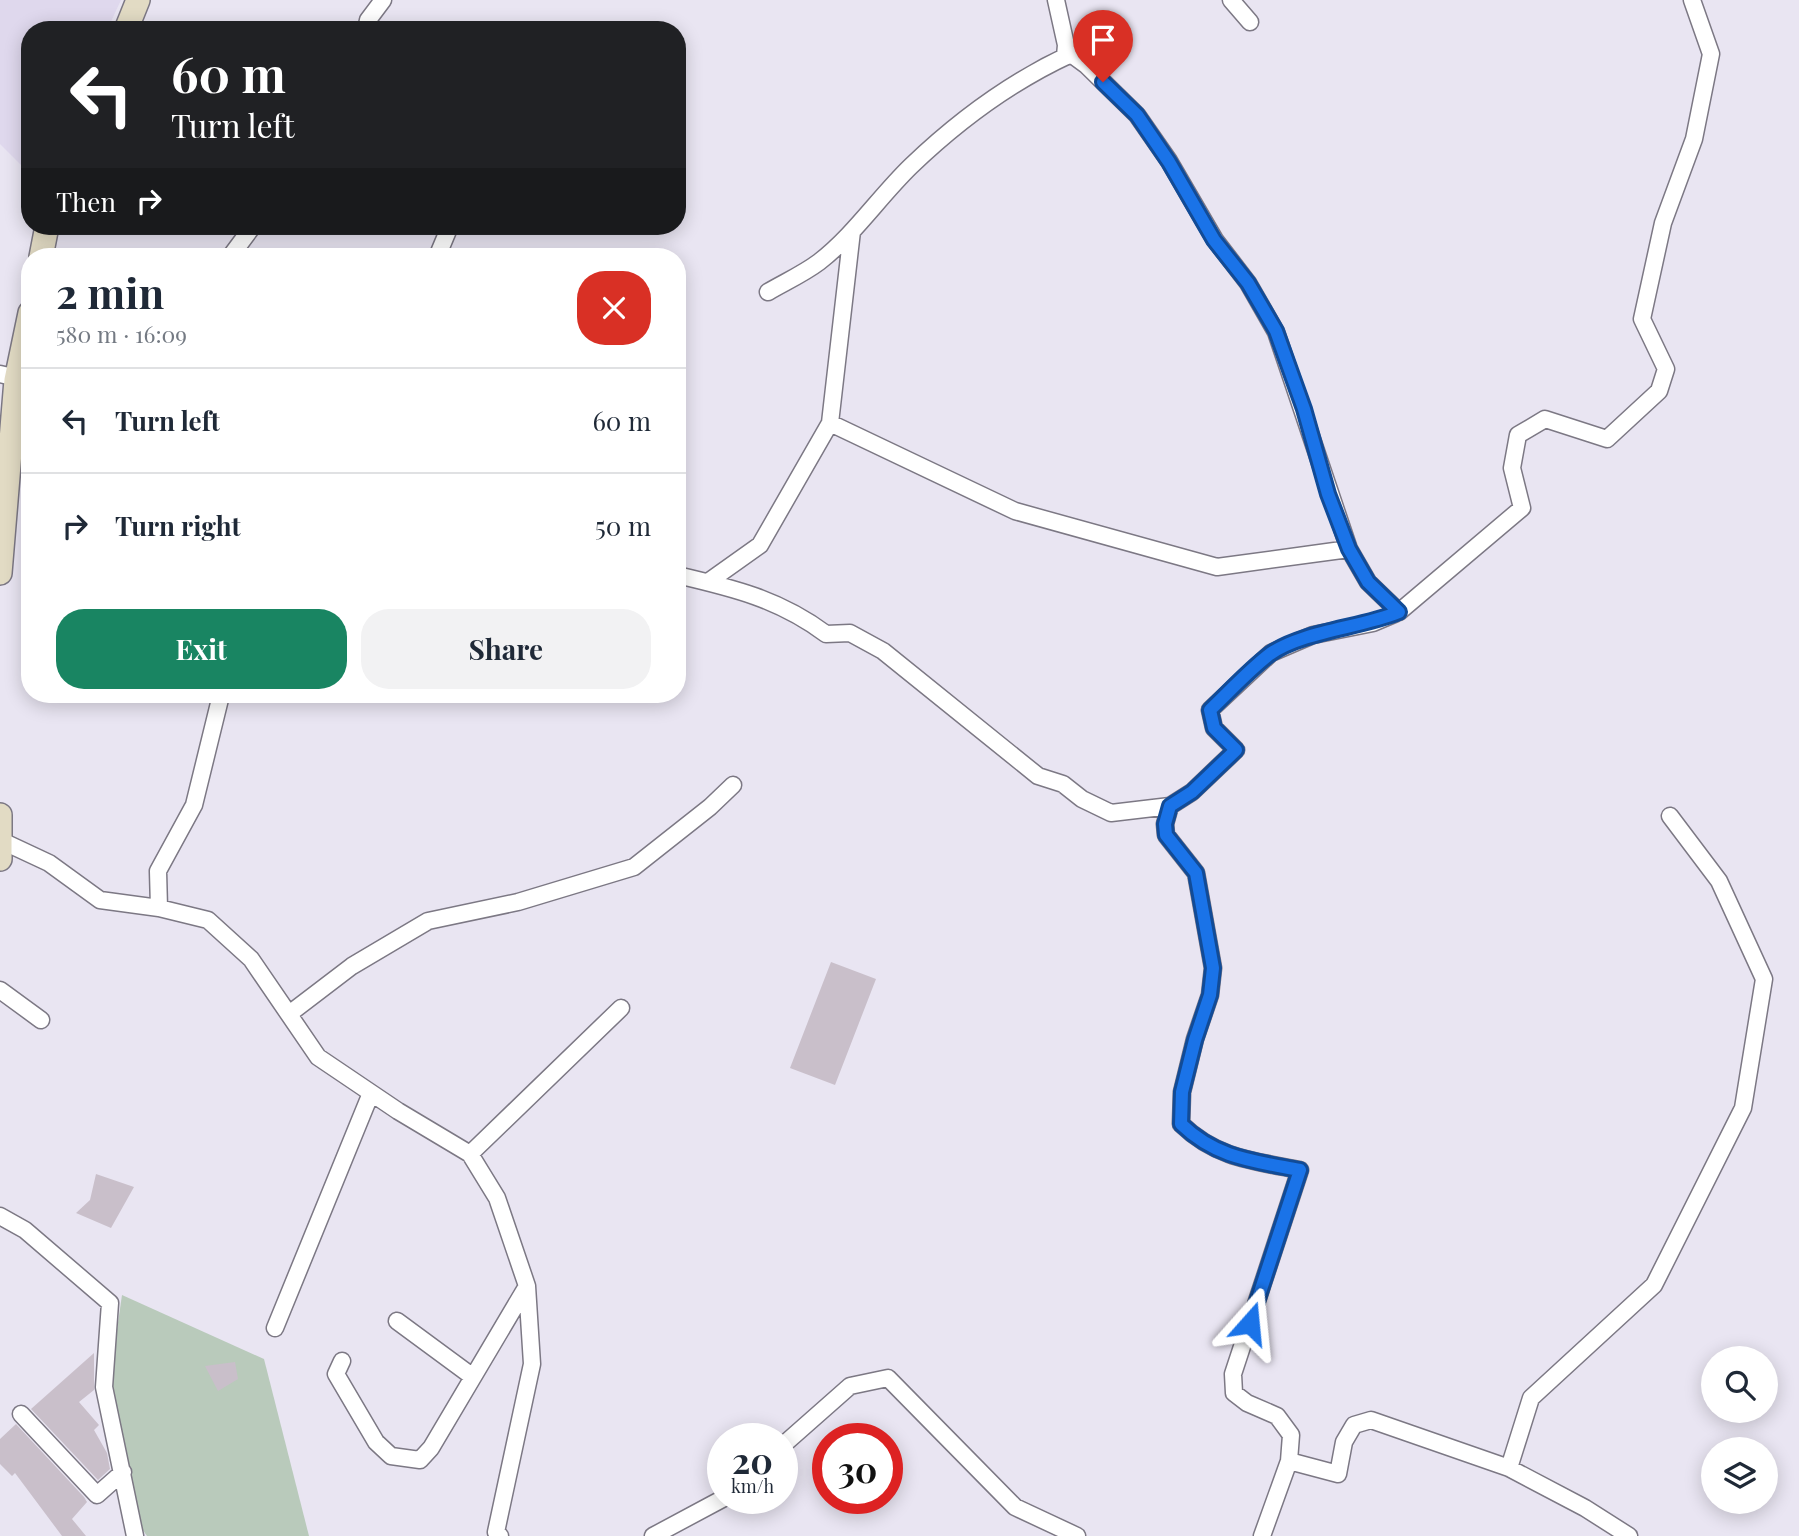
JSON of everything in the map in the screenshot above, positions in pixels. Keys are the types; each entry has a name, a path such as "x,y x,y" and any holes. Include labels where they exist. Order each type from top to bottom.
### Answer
{"main road":[{"path":"130,21 138,0"},
{"path":"0,573 15,378 21,352"},
{"path":"0,815 1,850"}],"street":[{"path":"368,21 383,0"},
{"path":"1056,0 1066,45 1065,56"},
{"path":"1231,0 1250,22"},
{"path":"686,577 737,588 798,613 826,634 850,633 883,651 1038,776 1063,784 1082,799 1111,813 1170,806 1192,792 1236,750 1214,728 1210,710 1271,653 1313,635 1373,623 1399,612 1522,508 1512,468 1518,435 1545,419 1607,439 1659,391 1666,369 1642,319 1663,223 1694,139 1711,54 1692,0"},
{"path":"768,292 818,263 852,231 909,168 975,109 1026,76 1071,54 1086,65 1137,115 1169,162 1214,240 1255,295 1276,331 1304,409 1328,494 1349,549 1368,582 1399,612"},
{"path":"708,582 760,545 830,423 852,231"},
{"path":"830,423 1016,511 1217,567 1349,549"},
{"path":"159,908 158,871 194,805 219,703"},
{"path":"289,1014 352,966 428,921 518,902 634,867 710,807 733,785"},
{"path":"1170,806 1165,824 1166,835 1196,873 1213,968 1210,995 1182,1092 1181,1124 1199,1142 1229,1156 1300,1170 1233,1374 1234,1393 1247,1403 1277,1416 1291,1436 1289,1461 1262,1536"},
{"path":"1509,1468 1531,1398 1654,1285 1743,1108 1764,979 1719,881 1670,816"},
{"path":"1,850 49,863 100,900 159,908 208,920 251,959 318,1057 470,1154 497,1198 527,1286 532,1364 494,1535"},
{"path":"0,990 41,1020"},
{"path":"470,1154 621,1008"},
{"path":"275,1328 371,1093"},
{"path":"0,1216 25,1230 110,1303 104,1387 135,1536"},
{"path":"342,1361 336,1374 367,1430 391,1456 420,1460 431,1448 527,1286"},
{"path":"397,1321 473,1377"},
{"path":"798,1432 850,1386 888,1378 1015,1507 1077,1536"},
{"path":"21,1415 97,1494 123,1472"},
{"path":"1289,1461 1338,1474 1344,1442 1354,1425 1371,1420 1509,1468 1585,1508 1629,1536"},
{"path":"653,1536 707,1507"}],"shaded area":[{"path":"0,0 121,0 111,21 21,21 21,165 0,144"}],"green space":[{"path":"122,1295 264,1359 309,1536 147,1536 142,1529 112,1395 111,1371"}],"building":[{"path":"831,962 876,979 835,1085 790,1068"},
{"path":"96,1174 134,1187 111,1228 76,1213 90,1200"},
{"path":"94,1353 94,1390 79,1402 99,1425 94,1430 107,1453 110,1469 98,1480 31,1409"},
{"path":"235,1362 238,1379 218,1391 205,1366"},
{"path":"16,1424 84,1497 87,1502 72,1519 86,1536 62,1536 15,1473 12,1476 0,1464 0,1439"}],"route":[{"path":"1103,82 1137,115 1195,204 1214,240 1248,283 1276,331 1304,409 1328,494 1349,549 1368,582 1399,612 1373,623 1313,635 1271,653 1210,710 1214,728 1236,750 1192,792 1170,806 1165,824 1166,835 1196,873 1213,968 1210,995 1182,1092 1181,1124 1199,1142 1229,1156 1300,1170 1250,1323"}]}
